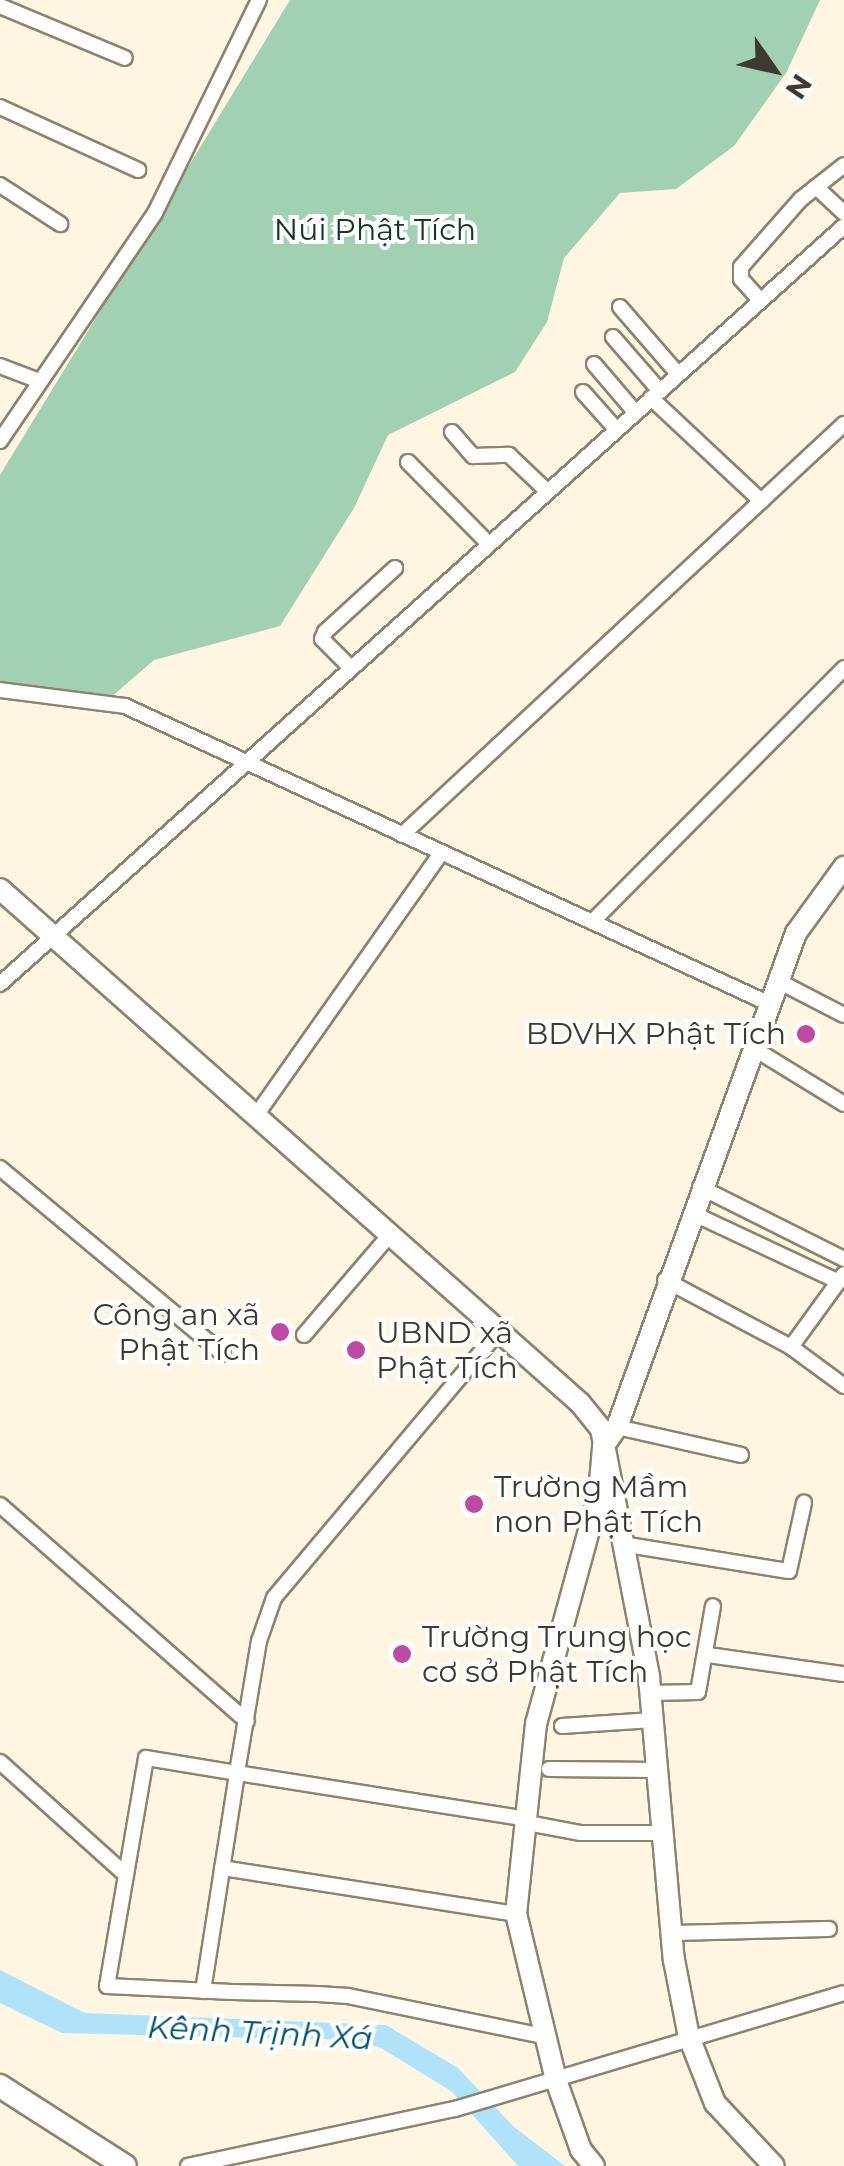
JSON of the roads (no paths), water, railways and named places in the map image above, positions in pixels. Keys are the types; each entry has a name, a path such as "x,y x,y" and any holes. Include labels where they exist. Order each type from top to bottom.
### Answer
{"main road":[{"path":"594,2166 581,2150 556,2080 516,1914 522,1820 536,1724 599,1494 611,1434 665,1280 796,933 843,871"},
{"path":"0,889 611,1434 651,1693 662,1832 688,2038 715,2103 774,2166"},
{"path":"0,2086 124,2166"}],"street":[{"path":"0,441 37,380 154,213 259,0"},
{"path":"0,6 125,58"},
{"path":"0,107 138,170"},
{"path":"760,300 742,279 742,267 755,245 844,165"},
{"path":"0,184 60,224"},
{"path":"816,187 844,214"},
{"path":"0,984 241,762 844,226"},
{"path":"620,307 678,374"},
{"path":"613,337 655,394 761,501"},
{"path":"594,364 635,412"},
{"path":"0,366 37,380"},
{"path":"582,392 616,429"},
{"path":"402,836 844,424"},
{"path":"452,432 473,456 508,455 546,490"},
{"path":"408,462 488,543"},
{"path":"349,666 322,640 324,632 395,568"},
{"path":"592,922 844,668"},
{"path":"0,690 125,706 770,1004"},
{"path":"256,1114 441,854"},
{"path":"778,982 844,1014"},
{"path":"753,1048 844,1104"},
{"path":"0,1168 223,1354"},
{"path":"700,1187 844,1260"},
{"path":"692,1213 841,1278 791,1348"},
{"path":"304,1336 387,1238"},
{"path":"665,1280 791,1348 844,1386"},
{"path":"203,1991 263,1622 282,1584 497,1333"},
{"path":"611,1434 741,1456"},
{"path":"628,1545 789,1571 804,1503"},
{"path":"0,1505 246,1721"},
{"path":"651,1693 698,1692 708,1656 713,1606"},
{"path":"708,1656 844,1674"},
{"path":"562,1726 653,1720"},
{"path":"543,2036 348,1996 106,1986 146,1758 522,1820 581,1834 662,1832"},
{"path":"0,1762 126,1875"},
{"path":"549,1770 657,1770"},
{"path":"222,1868 516,1914"},
{"path":"673,1933 830,1929"},
{"path":"188,2166 455,2109 843,1993"}],"water":[{"name":"Kênh Trịnh Xá","path":"0,1970 85,2013 386,2025 458,2068 513,2126 565,2166 518,2166 451,2091 381,2048 354,2040 62,2033 0,2003"}],"place":[{"name":"BDVHX Phật Tích","path":"806,1034"},
{"name":"Công an xã Phật Tích","path":"280,1332"},
{"name":"UBND xã Phật Tích","path":"356,1350"},
{"name":"Trường Mầm non Phật Tích","path":"474,1504"},
{"name":"Trường Trung học cơ sở Phật Tích","path":"402,1654"}],"park label":[{"name":"Núi Phật Tích","path":"375,230"}]}
